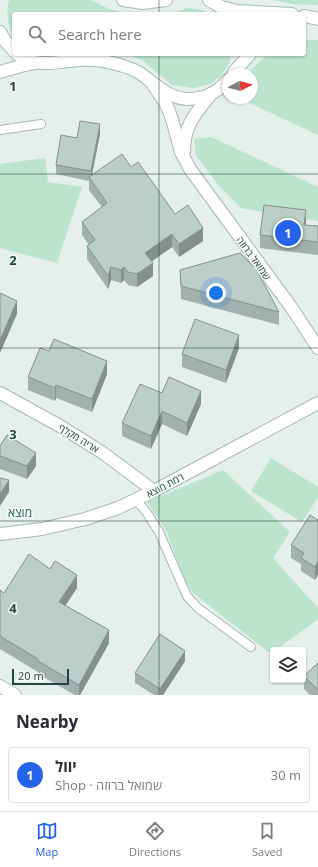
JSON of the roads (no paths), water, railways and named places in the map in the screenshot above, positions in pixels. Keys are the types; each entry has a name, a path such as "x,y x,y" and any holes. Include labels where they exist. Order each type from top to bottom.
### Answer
{"street":[{"path":"123,0 143,3 166,0"},
{"path":"209,0 224,10 255,12"},
{"path":"306,16 318,19"},
{"path":"306,24 318,22"},
{"path":"0,32 12,49"},
{"path":"20,56 29,61 37,63 53,64 80,60 101,60 120,64 130,68 152,82 164,92 179,98 195,98 211,94 222,84"},
{"path":"234,68 239,56"},
{"path":"238,68 248,56"},
{"path":"0,72 37,63"},
{"name":"שמואל ברוזה","path":"152,82 167,106 181,152 190,169 291,308 318,348"},
{"name":"שמואל ברוזה","path":"190,169 184,152 186,132 192,119 211,94"},
{"name":"אריה מקלף","path":"0,393 60,426 103,453 154,491"},
{"name":"רמת מוצא","path":"0,534 42,529 85,519 118,508 154,491 318,403"},
{"path":"0,686 14,695"}],"lane":[{"path":"0,130 41,124"},
{"path":"136,500 147,513 159,532 187,596 198,608 251,647"}],"place":[{"name":"יוול","path":"288,233"}],"district":[{"name":"מוצא","path":"20,512"}]}
